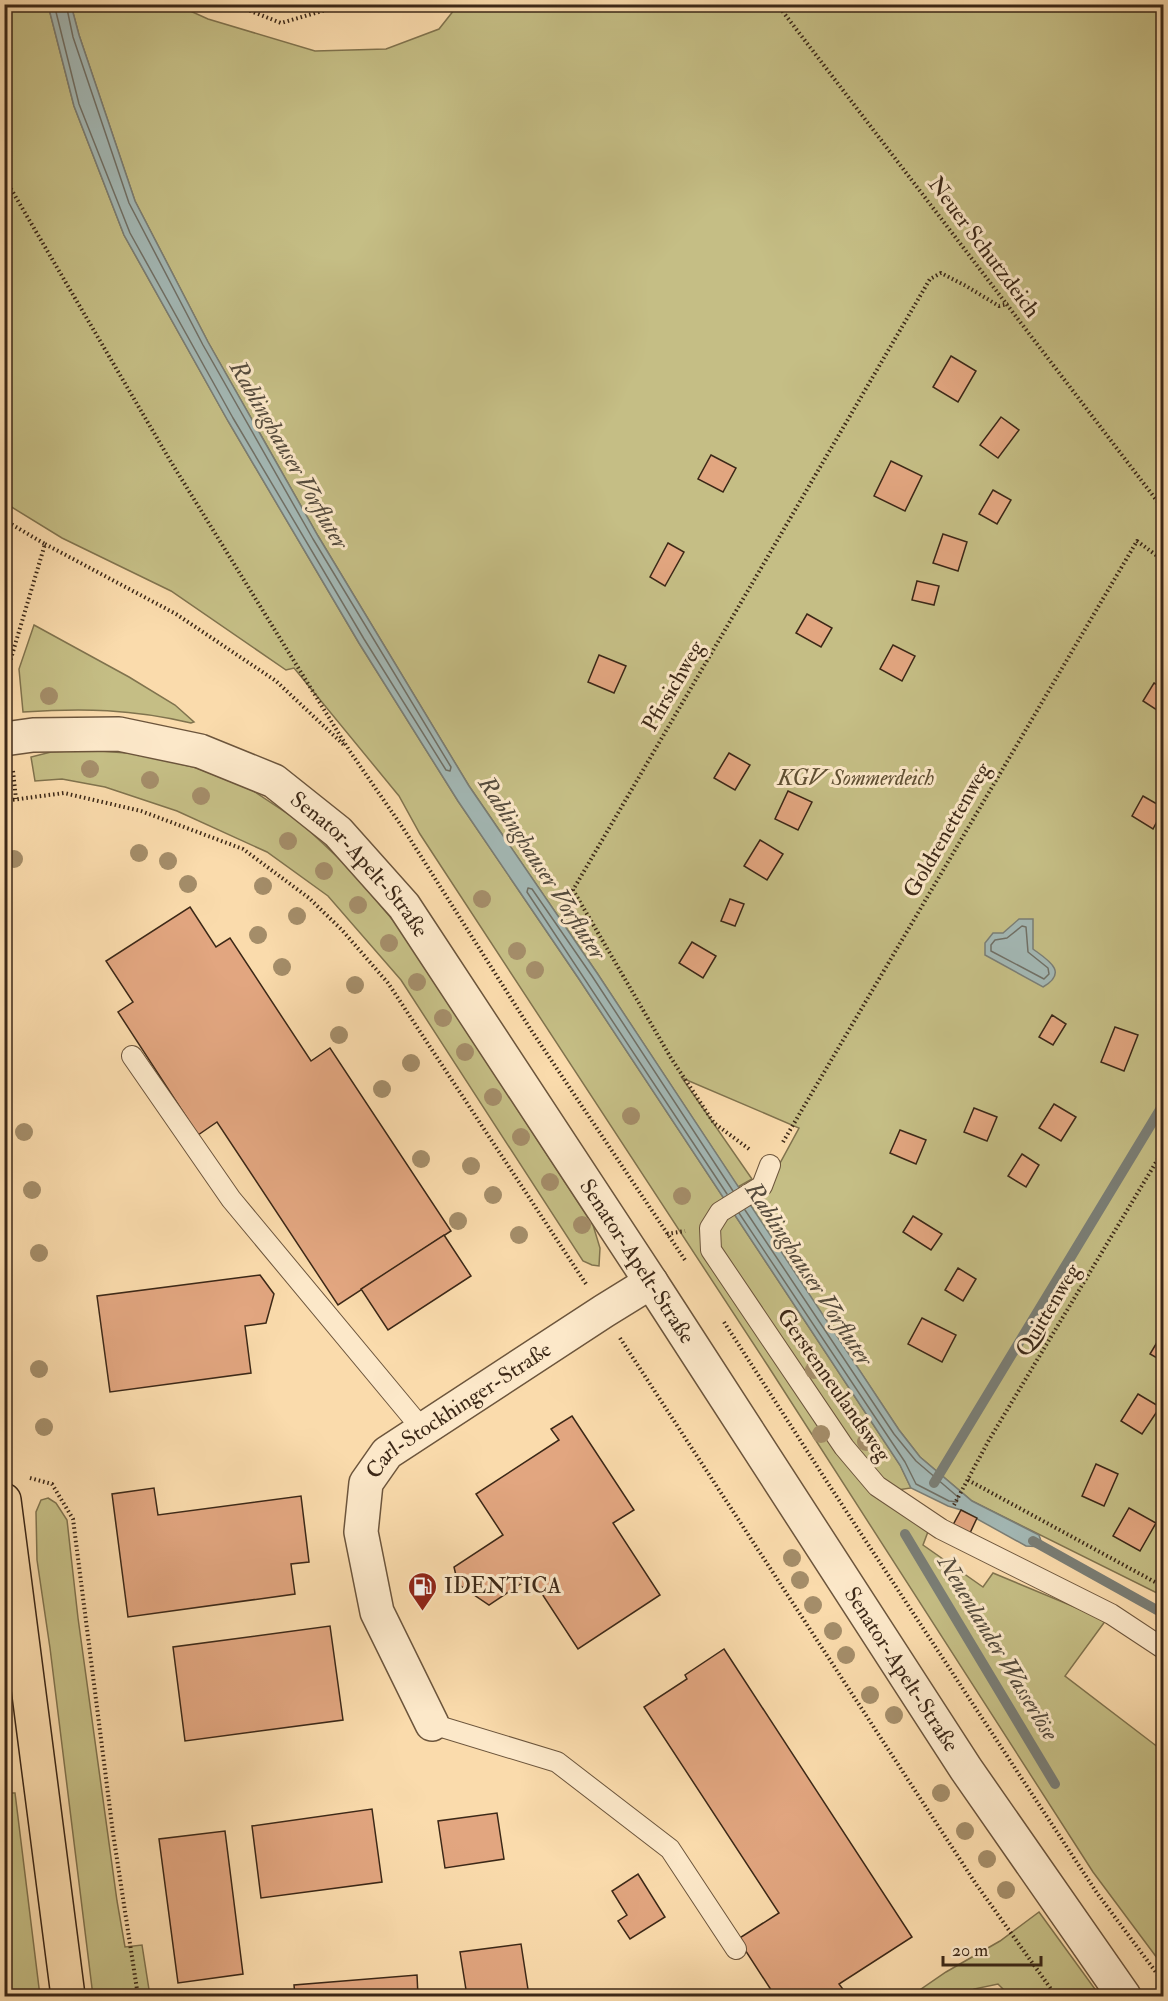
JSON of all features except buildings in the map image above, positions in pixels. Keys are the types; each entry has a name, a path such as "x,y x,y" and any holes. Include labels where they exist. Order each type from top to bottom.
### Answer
{"highway":[{"path":"14,1488 68,1996"}],"street":[{"name":"Senator-Apelt-Straße","path":"4,739 33,735 119,734 200,751 274,781 338,832 404,906 966,1769 1124,1996"},
{"name":"Carl-Stockhinger-Straße","path":"432,1724 377,1612 361,1532 366,1484 387,1454 651,1282"}],"lane":[{"path":"132,1056 231,1199 423,1430"},
{"name":"Gerstenneulandsweg","path":"770,1165 762,1186 720,1212 710,1228 711,1250 844,1447 877,1486 941,1529 1111,1614 1164,1649"},
{"path":"432,1724 557,1762 670,1849 736,1949"}],"path":[{"path":"233,4 281,23 346,4"},
{"name":"Neuer Schutzdeich","path":"777,4 1164,510"},
{"path":"4,177 171,462 349,750 403,828 531,1030 687,1264"},
{"name":"Pfirsichweg","path":"770,1165 714,1123 670,1058 573,890 930,279 941,273 999,306 1008,304"},
{"path":"4,520 176,614 276,681 349,750"},
{"name":"Goldrenettenweg","path":"770,1165 1137,541 1164,561"},
{"path":"4,682 45,544"},
{"path":"4,801 64,793 141,811 243,849 309,898 342,930 388,982 970,1874 1056,1996"},
{"name":"Quittenweg","path":"951,1510 989,1440 1164,1149"},
{"path":"718,1312 1090,1883 1164,1983"},
{"path":"968,1480 1164,1587"},
{"path":"14,1488 52,1484 72,1519 113,1833 138,1996"},
{"path":"4,1859 6,1996"}],"green space":[{"path":"4,5 48,5 74,106 124,235 228,421 359,643 458,801 579,979 900,1465 911,1488 877,1493 929,1529 923,1545 983,1587 993,1573 1106,1620 1065,1676 1163,1751 1163,1966 1093,1872 768,1366 420,834 399,796 294,668 286,670 171,591 62,538 5,503"},
{"name":"KGV Sommerdeich","path":"71,5 177,5 208,19 315,51 386,49 439,29 458,5 1163,5 1163,1596 972,1501 920,1457 899,1430 750,1206 767,1187 799,1128 682,1078 752,1179 738,1187 597,973 469,786 318,536 208,342 135,201"},
{"path":"34,625 129,677 175,705 194,722 128,712 66,710 23,712 19,669"},
{"path":"88,750 139,754 197,768 252,790 300,822 349,868 397,925 593,1225 600,1248 599,1266 583,1261 401,980 328,896 267,852 177,811 105,787 62,779 35,781 31,757 51,752"},
{"path":"48,1498 56,1503 67,1520 78,1618 125,1947 142,1945 150,1996 93,1996 37,1560 36,1512 41,1500"},
{"path":"5,1793 15,1793 40,1996 5,1996"},
{"path":"1039,1912 1100,1996 1010,1996 998,1984 974,1989 974,1996 911,1996 946,1972 1000,1941"}],"water":[{"path":"48,5 71,5 135,201 208,342 318,536 469,786 597,973 899,1430 920,1457 972,1501 1039,1535 1043,1547 1026,1546 961,1510 911,1488 900,1465 579,979 458,801 359,643 228,421 124,235 74,106"},
{"path":"1019,919 1033,919 1033,949 1050,962 1055,971 1051,982 1043,987 985,955 985,943 993,933 1003,933"}],"waterway":[{"path":"934,1483 1164,1103"},
{"name":"Neuenlander Wasserlöse","path":"905,1534 1055,1784"},
{"name":"Rablinghauser Vorfluter","path":"1033,1541 1164,1614"}],"place":[{"name":"IDENTICA","path":"423,1612"}]}
